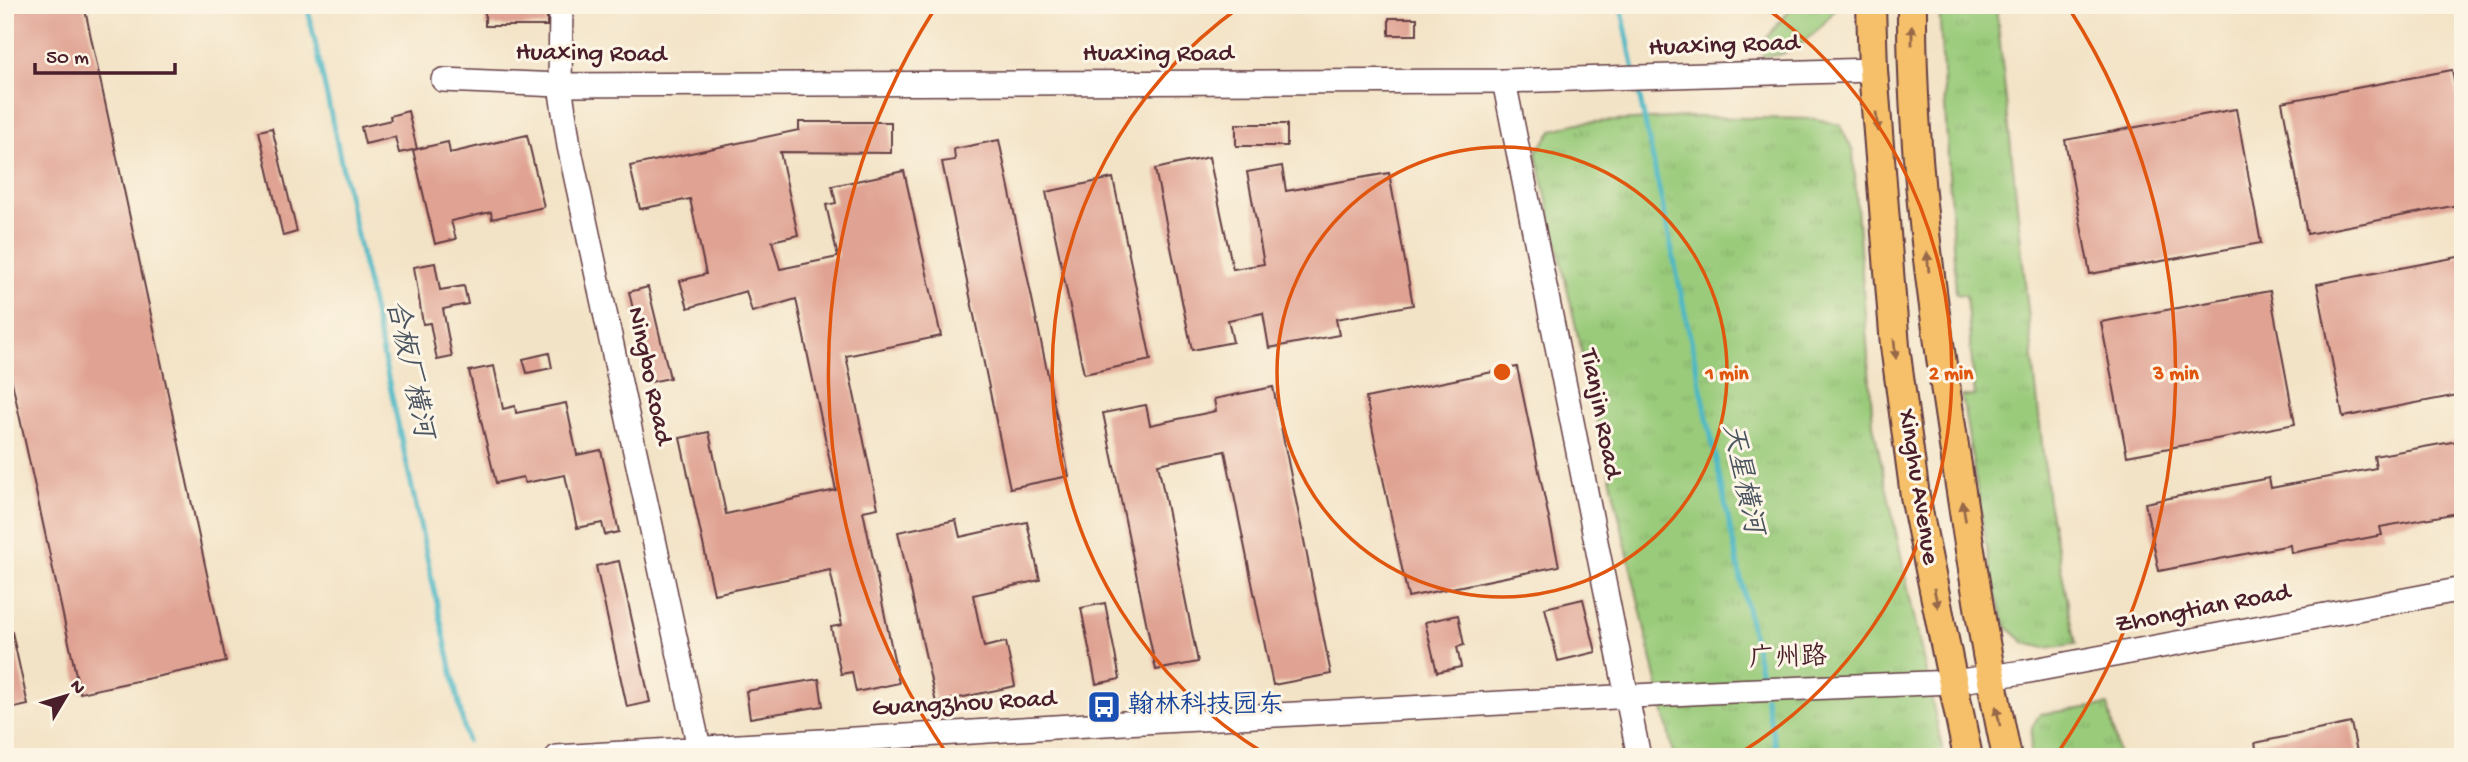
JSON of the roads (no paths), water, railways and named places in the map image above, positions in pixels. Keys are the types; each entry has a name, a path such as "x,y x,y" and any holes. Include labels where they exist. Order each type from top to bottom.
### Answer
{"main road":[{"name":"Xinghu Avenue","path":"1871,5 1873,70 1895,346 1915,496 1968,757"},
{"name":"Xinghu Avenue","path":"1912,5 1912,74 1929,274 1989,676 2007,757"}],"street":[{"name":"Ningbo Road","path":"561,5 560,85 572,160 700,752"},
{"name":"Huaxing Road","path":"443,80 560,85 1504,81 1873,70"},
{"name":"Tianjin Road","path":"1504,81 1639,757"},
{"name":"Zhongtian Road","path":"1953,682 2024,672 2463,589"},
{"name":"广州路","path":"1626,697 1953,682"},
{"name":"Guangzhou Road","path":"557,757 700,752 1626,697"}],"waterway":[{"name":"合板厂横河","path":"307,5 467,741"},
{"name":"天星横河","path":"1621,5 1634,71"},
{"name":"天星横河","path":"1637,84 1763,684"},
{"name":"天星横河","path":"1765,697 1778,757"}],"place":[{"name":"翰林科技园东","path":"1104,707"}]}
